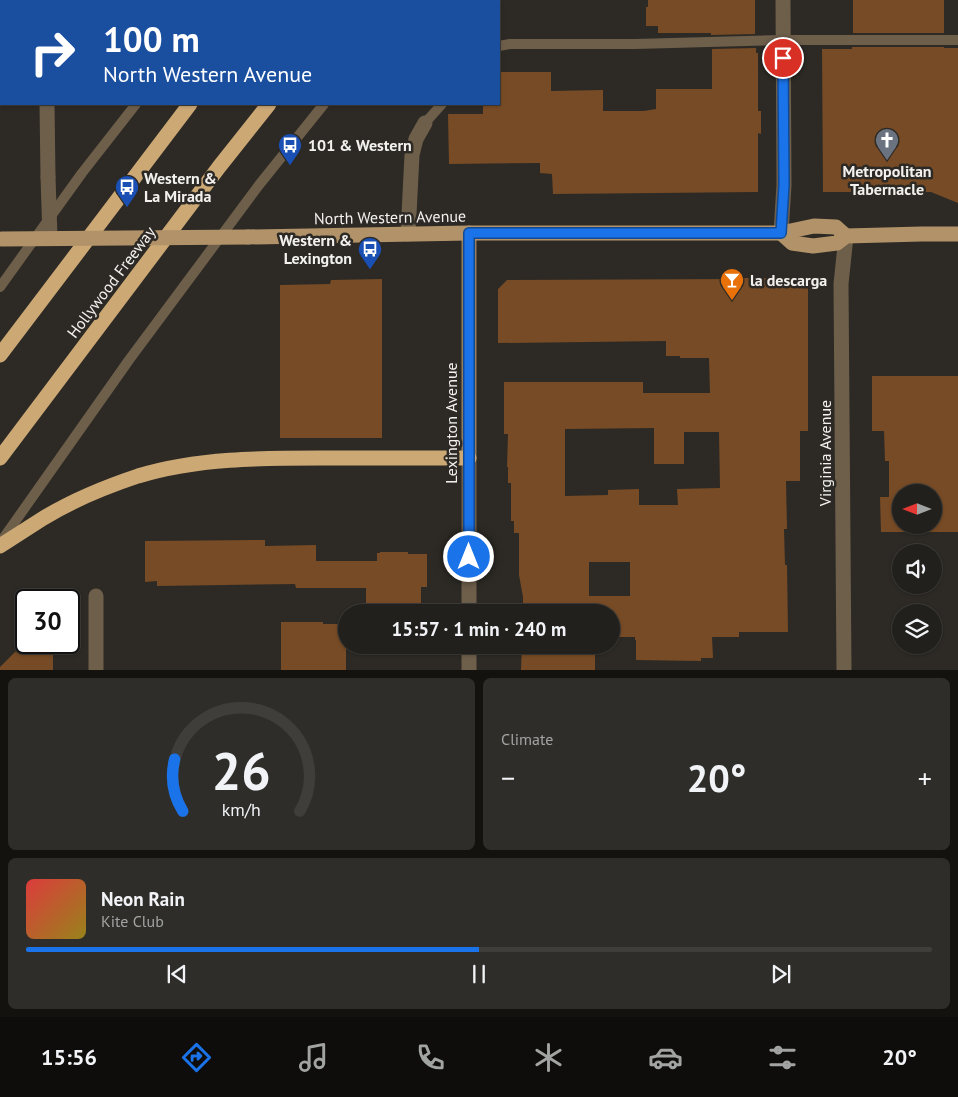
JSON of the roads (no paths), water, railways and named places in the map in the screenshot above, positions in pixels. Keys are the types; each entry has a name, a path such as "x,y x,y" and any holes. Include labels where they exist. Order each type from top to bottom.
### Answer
{"highway":[{"path":"0,354 189,105"},
{"name":"Hollywood Freeway","path":"0,458 213,175 268,105"},
{"path":"0,544 43,518 105,488 139,476 169,469 234,460 469,458"}],"main road":[{"name":"North Western Avenue","path":"1,239 469,233 781,233 792,243 813,246 837,243 846,236 958,234"}],"street":[{"path":"781,233 784,185 783,0"},
{"path":"48,105 50,238"},
{"path":"408,234 412,154 424,122"},
{"name":"Lexington Avenue","path":"469,233 469,604"},
{"name":"Virginia Avenue","path":"844,670 841,284 846,236"},
{"path":"96,596 96,670"},
{"path":"469,654 469,670"}],"lane":[{"path":"500,46 510,44 635,44 783,40 958,40"},
{"path":"0,287 82,173 135,105"},
{"path":"0,544 141,344 259,185 323,105"},
{"path":"424,122 441,105"}],"place":[{"name":"Metropolitan Tabernacle","path":"887,161"},
{"name":"101 & Western","path":"290,166"},
{"name":"Western & La Mirada","path":"127,208"},
{"name":"Western & Lexington","path":"370,270"},
{"name":"la descarga","path":"732,301"}]}
